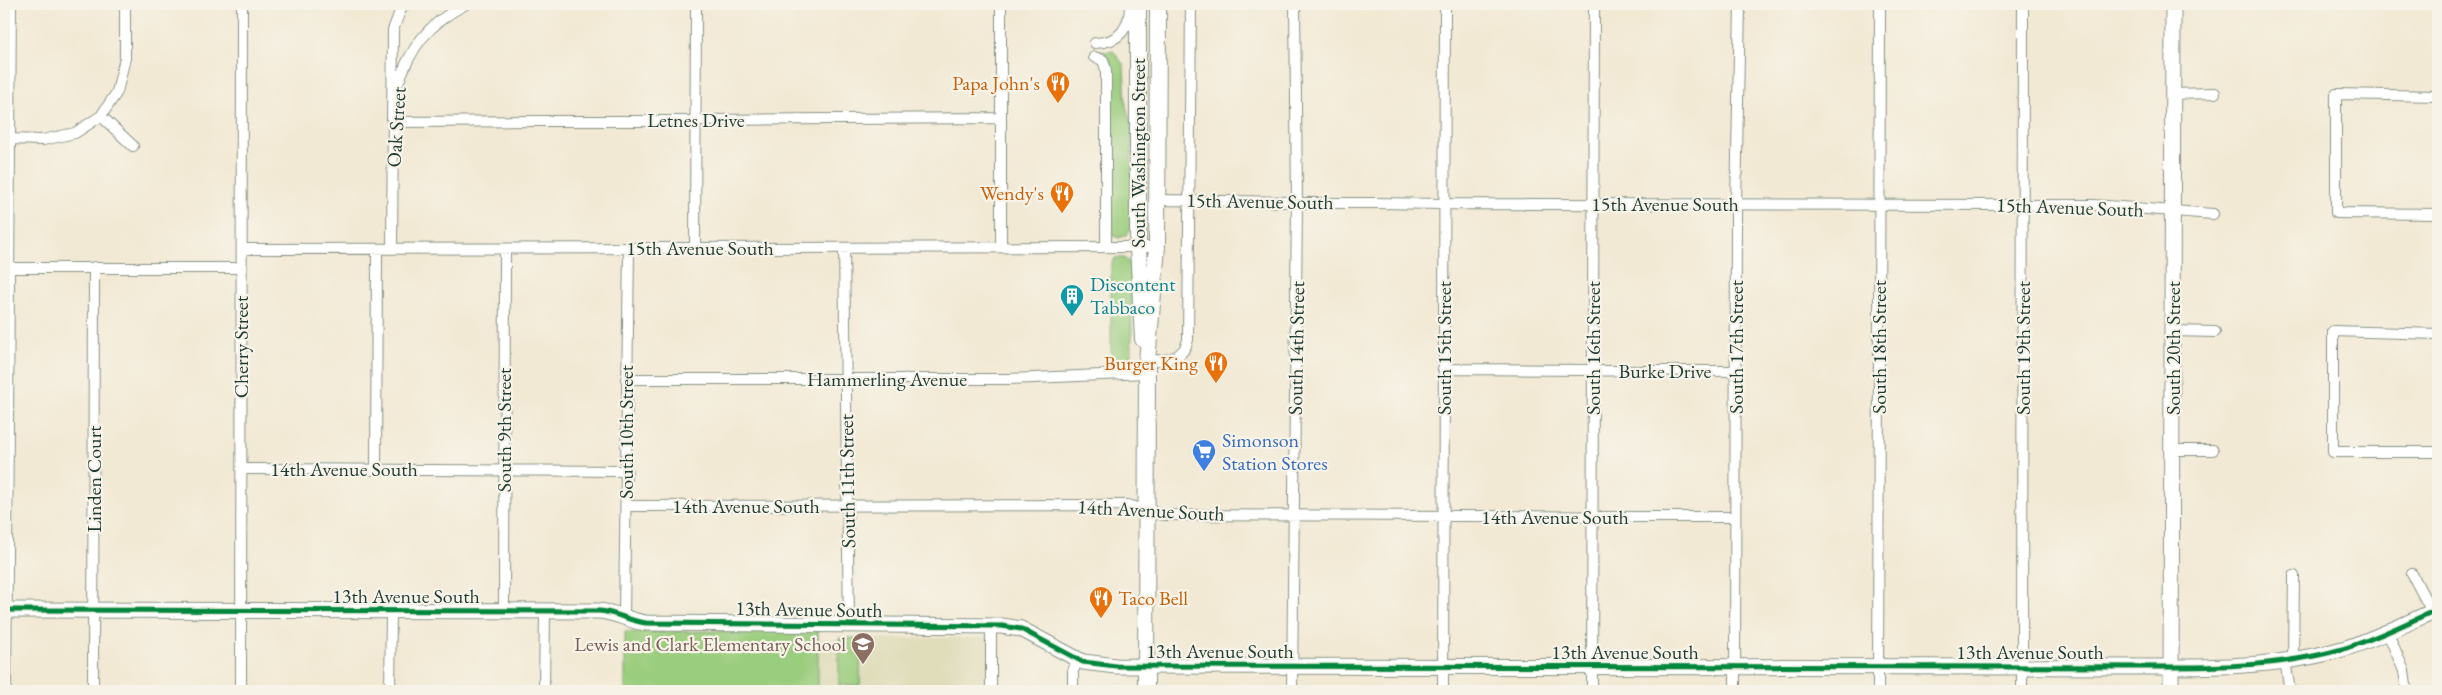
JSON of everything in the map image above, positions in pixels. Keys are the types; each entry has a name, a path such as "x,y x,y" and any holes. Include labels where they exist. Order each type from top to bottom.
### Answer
{"main road":[{"name":"South Washington Street","path":"1138,4 1139,299 1147,367"},
{"name":"South Washington Street","path":"1146,691 1147,367 1157,247 1158,4"}],"street":[{"path":"6,691 6,268 11,4"},
{"path":"9,139 43,140 75,133 101,116 117,92 126,58 125,4"},
{"name":"Cherry Street","path":"241,691 242,4"},
{"path":"392,122 394,30 402,6 406,4"},
{"name":"Oak Street","path":"392,249 392,122 395,92 406,60 421,38 442,19 466,4"},
{"path":"695,249 696,4"},
{"path":"1000,4 1001,247"},
{"path":"1095,43 1111,41 1122,34 1129,20 1130,4"},
{"path":"1190,200 1191,4"},
{"name":"South 14th Street","path":"1292,691 1298,202 1295,4"},
{"name":"South 15th Street","path":"1443,691 1445,4"},
{"name":"South 16th Street","path":"1592,691 1594,4"},
{"name":"South 17th Street","path":"1735,691 1736,204 1740,4"},
{"name":"South 18th Street","path":"1878,691 1880,4"},
{"name":"South 19th Street","path":"2022,691 2023,4"},
{"name":"South 20th Street","path":"2171,691 2173,4"},
{"path":"1094,58 1103,60 1106,70 1106,247"},
{"path":"2172,94 2215,93"},
{"path":"2438,96 2336,94 2336,212 2438,214"},
{"path":"101,116 133,146"},
{"name":"Letnes Drive","path":"392,122 999,118"},
{"name":"15th Avenue South","path":"1158,200 1444,204 2094,205 2213,214"},
{"name":"Hammerling Avenue","path":"626,379 846,380 1008,378 1147,367 1179,356 1187,347 1190,200"},
{"name":"15th Avenue South","path":"242,249 1157,247"},
{"name":"South 11th Street","path":"844,248 849,625"},
{"path":"376,470 377,249"},
{"name":"South 9th Street","path":"504,611 505,249"},
{"name":"South 10th Street","path":"624,616 629,249"},
{"name":"Linden Court","path":"93,691 94,267"},
{"path":"6,268 241,268"},
{"path":"2173,330 2215,332"},
{"path":"2438,334 2333,331 2333,452 2438,452"},
{"name":"Burke Drive","path":"1443,369 1736,371"},
{"path":"2172,450 2213,450"},
{"name":"14th Avenue South","path":"241,469 627,471"},
{"name":"14th Avenue South","path":"626,506 1128,505 1163,515 1735,517"},
{"path":"2412,574 2435,611"},
{"path":"2290,691 2289,660 2294,576"},
{"name":"13th Avenue South","path":"5,610 610,611 646,623 992,625 1021,629 1078,659 1101,665 2171,668 2244,666 2289,660 2344,648 2388,633 2435,611"},
{"path":"390,691 391,611"},
{"path":"544,691 545,611"},
{"path":"991,691 992,625"},
{"path":"2388,633 2404,671 2407,691"},
{"path":"1073,691 1073,671 1078,659"}],"shaded area":[{"name":"Lewis and Clark Elementary School","path":"991,637 992,691 838,691 837,688 732,688 734,641"}],"green space":[{"path":"1113,51 1124,65 1126,106 1132,127 1131,230 1119,238 1113,236 1111,231 1111,63 1108,56 1101,52"},
{"path":"1115,258 1124,258 1131,264 1132,360 1127,366 1119,368 1114,366 1111,361 1111,265"},
{"path":"818,630 818,691 625,691 625,632"},
{"path":"839,638 861,638 860,685 839,685"}],"cycle path":[{"path":"4,610 599,611 646,623 1002,626 1021,629 1083,662 1116,666 2171,667 2259,664 2325,654 2370,640 2438,609"}],"place":[{"name":"Papa John's","path":"1058,104"},
{"name":"Wendy's","path":"1062,214"},
{"name":"Discontent Tabbaco","path":"1072,317"},
{"name":"Burger King","path":"1216,384"},
{"name":"Simonson Station Stores","path":"1204,472"},
{"name":"Taco Bell","path":"1101,619"},
{"name":"Lewis and Clark Elementary School","path":"863,665"}]}
